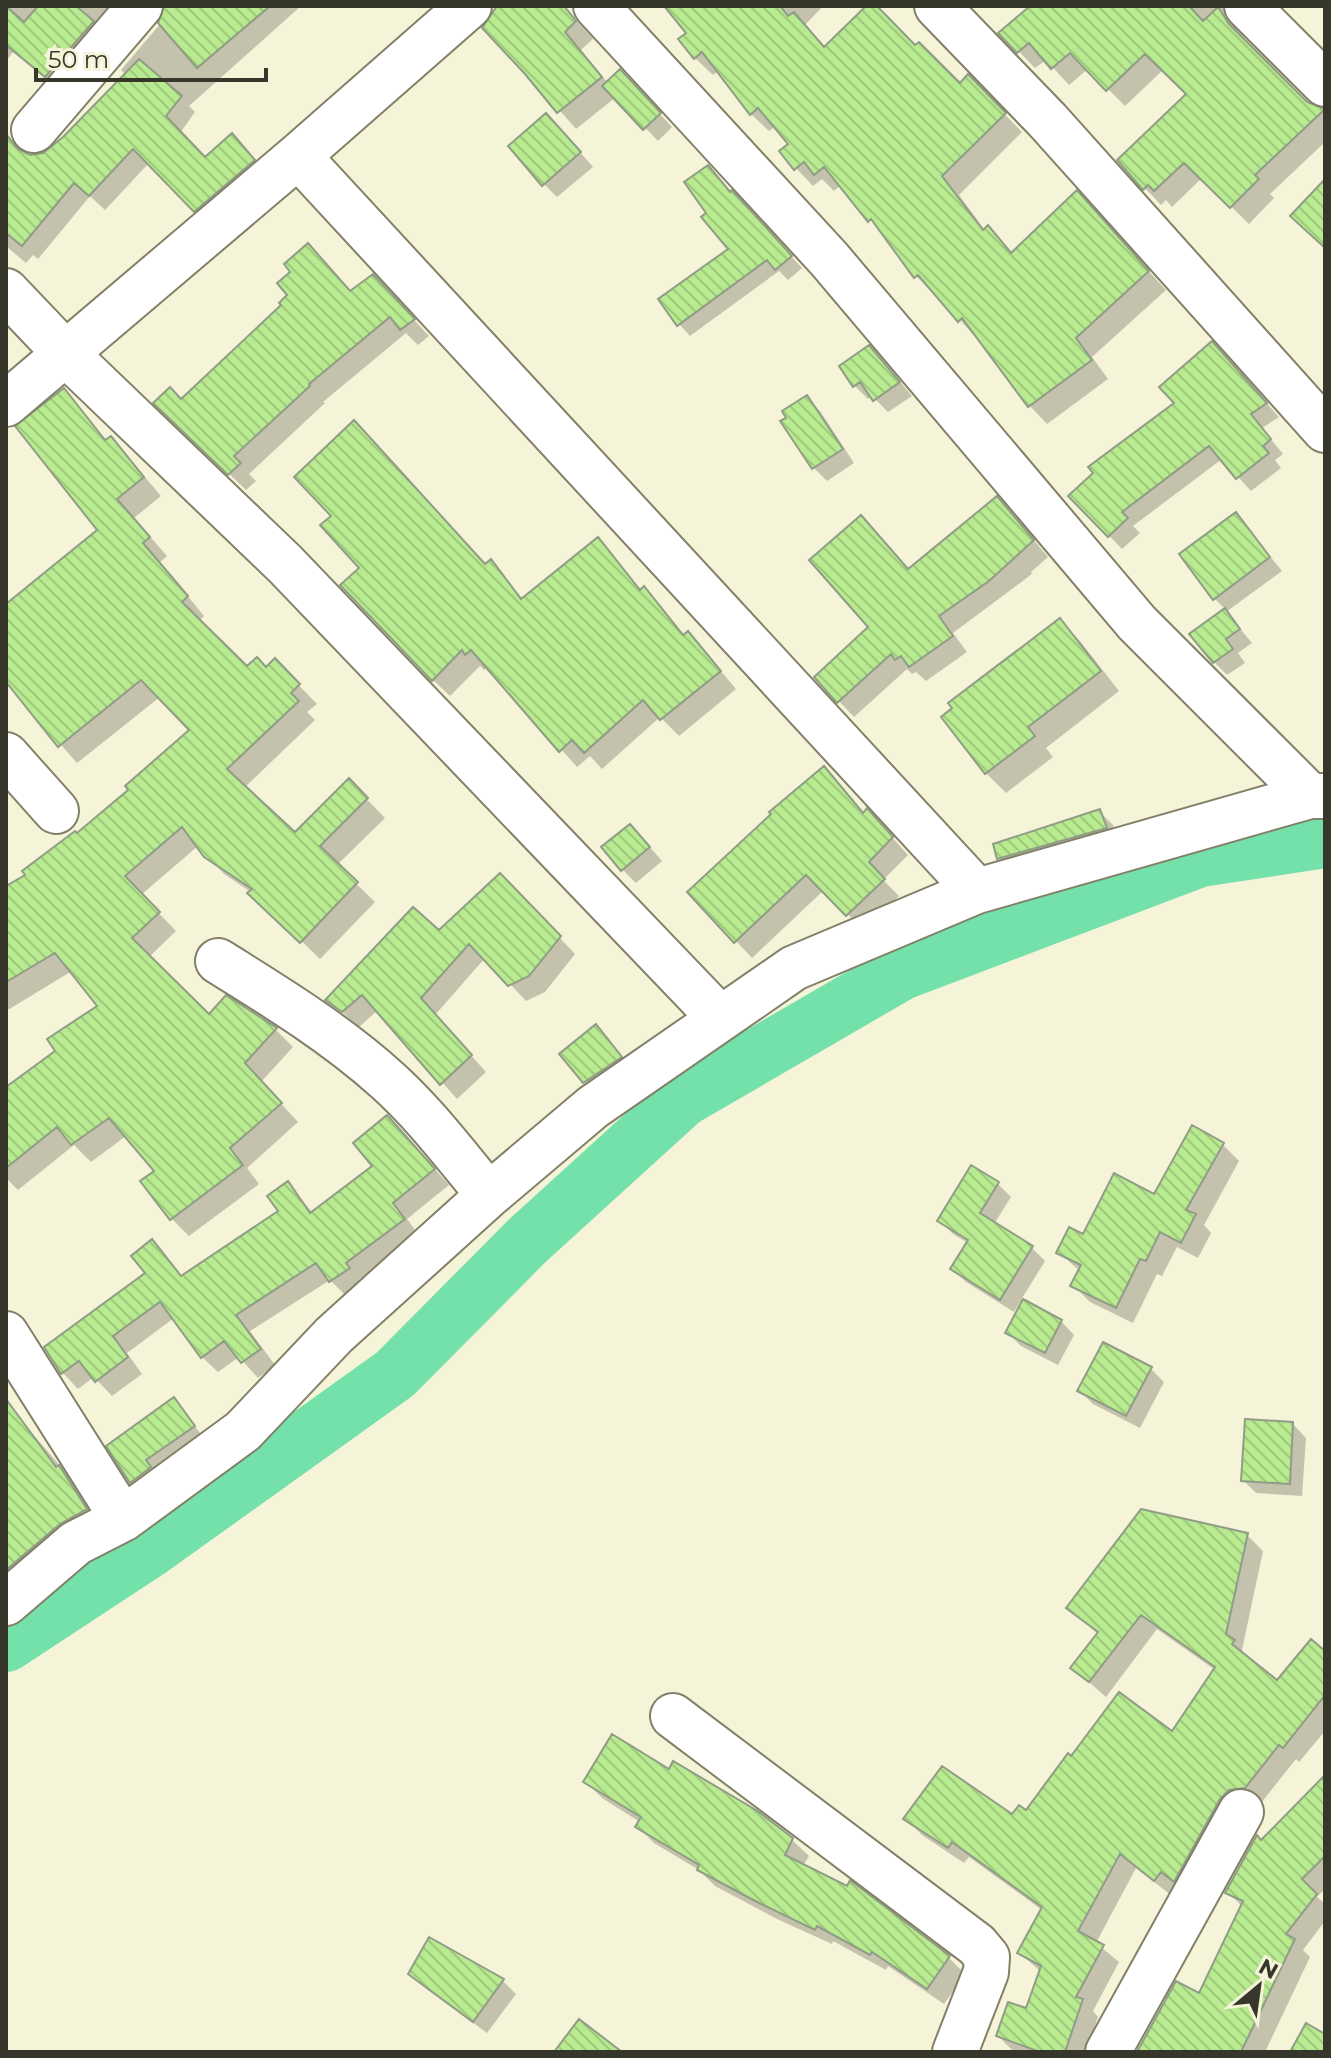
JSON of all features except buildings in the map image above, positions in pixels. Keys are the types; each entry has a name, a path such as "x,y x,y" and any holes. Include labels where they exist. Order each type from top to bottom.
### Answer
{"street":[{"path":"34,130 140,6"},
{"path":"6,404 469,6"},
{"path":"596,6 829,259 1137,623 1317,796"},
{"path":"937,6 1058,133 1325,430"},
{"path":"1247,6 1325,84"},
{"path":"298,156 977,891"},
{"path":"6,291 65,353 285,564 720,1018"},
{"path":"6,755 56,811"},
{"path":"6,1603 76,1543 123,1519 243,1431 334,1335 489,1195 593,1107 794,968 977,891 1317,796"},
{"path":"218,961 311,1022 387,1080 415,1107 489,1195"},
{"path":"6,1334 123,1519"},
{"path":"673,1716 977,1945 987,1957 986,1972 955,2052"},
{"path":"1108,2052 1241,1812"}],"waterway":[{"path":"6,1644 152,1548 395,1374 527,1241 683,1099 902,972 1200,859 1325,840"}]}
